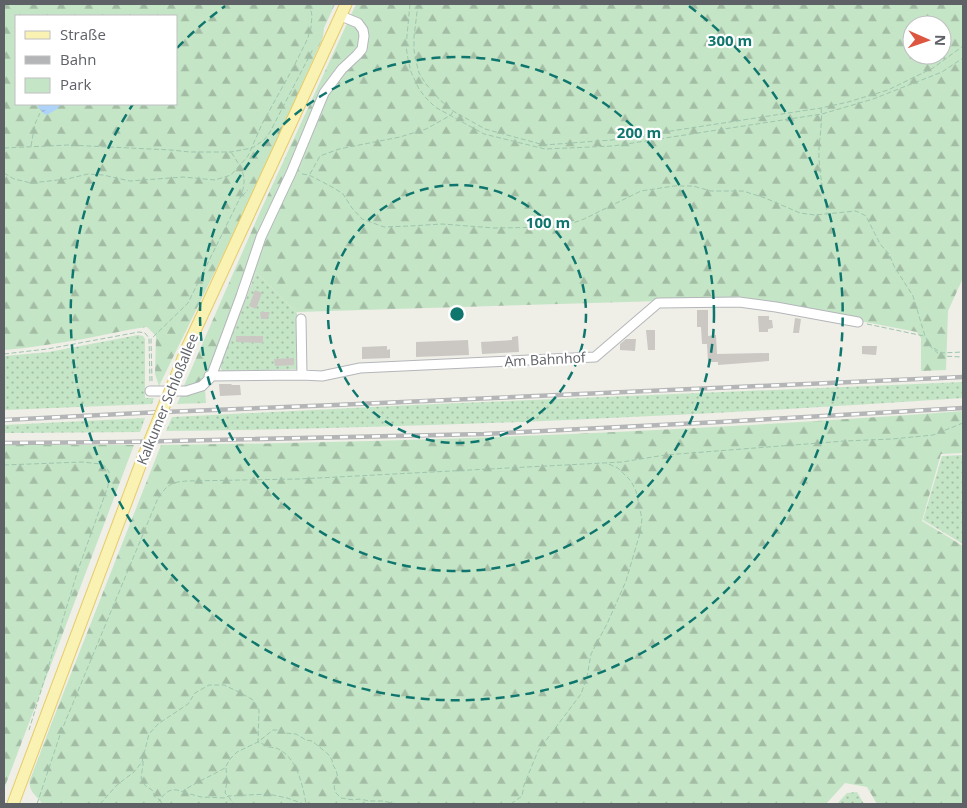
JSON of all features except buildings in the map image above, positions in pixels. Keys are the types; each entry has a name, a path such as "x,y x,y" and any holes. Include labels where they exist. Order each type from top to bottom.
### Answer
{"main road":[{"name":"Kalkumer Schloßallee","path":"13,804 144,456 187,348 346,4"}],"street":[{"path":"151,390 186,391 202,386 210,377 261,237 292,173 324,93 342,68 362,49 363,30 358,23 341,16"},
{"name":"Am Bahnhof","path":"210,377 322,376 360,368 595,357 658,303 739,302 858,322"},
{"path":"301,319 302,375"}],"path":[{"path":"4,173 14,179 31,183 67,179 88,174 130,181 183,177 215,180 231,175 248,156 262,124 307,40 312,16 306,4"},
{"path":"410,4 406,46 411,72 425,97 435,107 484,134 545,149 613,146 822,114 873,99 942,72 963,58"},
{"path":"418,4 414,50 419,73 439,99 453,111 485,129 544,145 612,140 821,108 848,102 888,90 933,68 963,46"},
{"path":"4,148 68,145 190,152 231,152 252,148 264,140 270,132 316,45"},
{"path":"821,108 819,158 828,214"},
{"path":"310,175 320,156 338,149 400,137 426,129 451,115 453,111"},
{"path":"32,147 35,124 40,113"},
{"path":"151,390 151,339 188,303 245,185 240,166 231,152"},
{"path":"292,173 310,175 334,188 343,194 362,219 384,227 442,224 494,228 562,227 584,219 641,191 674,186 693,186 711,191 743,191 800,213 815,215 856,211 866,216 880,244 889,254 894,266 913,296 925,336 931,347 940,356 963,357"},
{"path":"858,322 925,336"},
{"path":"4,354 139,332 145,333 149,338 151,390"},
{"path":"931,347 941,352 963,352"},
{"path":"37,804 61,732 154,506 164,489 170,485 187,481 299,479 622,462 665,455 933,435 963,423"},
{"path":"4,465 82,462 101,464 109,472 108,486 76,576 29,731"},
{"path":"511,804 522,796 524,785 538,751 581,694 587,677 591,654 626,581 640,533 642,519 636,490 631,481 618,468 605,463"},
{"path":"100,804 117,785 134,772 142,760 149,734 158,724 188,704 195,692 210,685 224,685 253,700 259,710 258,742"},
{"path":"234,804 225,793 227,781 226,768 230,759 237,752 258,742 274,730 296,734 319,746 332,760 338,778 334,787 340,798 398,804"},
{"path":"156,804 165,793 177,789 201,797 226,798 228,796 268,794 305,804 304,791 297,770 288,756 276,748 258,742"},
{"path":"142,760 141,778 147,787 152,789 154,796 162,804"},
{"path":"182,792 226,768"},
{"path":"351,804 354,800"}],"green space":[{"path":"4,4 335,4 324,28 323,37 263,173 159,386 155,374 156,336 147,327 4,350"},
{"path":"356,4 963,4 963,278 948,311 946,370 921,371 921,338 917,332 777,305 660,301 296,312 256,272 209,376 200,386 183,388 260,212"},
{"path":"256,272 297,313 298,369 222,371 220,366"},
{"path":"138,335 143,336 145,339 145,398 154,398 152,404 4,410 4,356 49,352"},
{"path":"963,382 963,398 665,416 465,424 166,431 172,417"},
{"path":"205,389 206,403 177,404 181,395"},
{"path":"963,411 963,453 941,454 922,521 963,546 963,804 877,804 867,787 845,783 826,804 41,804 31,790 30,780 161,445 362,441 663,430"},
{"path":"145,418 140,432 4,433 4,425"},
{"path":"4,445 134,445 4,789"},
{"path":"963,455 963,544 923,520 942,456"},
{"path":"857,792 864,804 837,804 847,793"}],"water":[{"path":"38,105 60,105 47,115"}],"railway":[{"path":"4,420 963,377"},
{"path":"4,443 484,434 963,408"}]}
